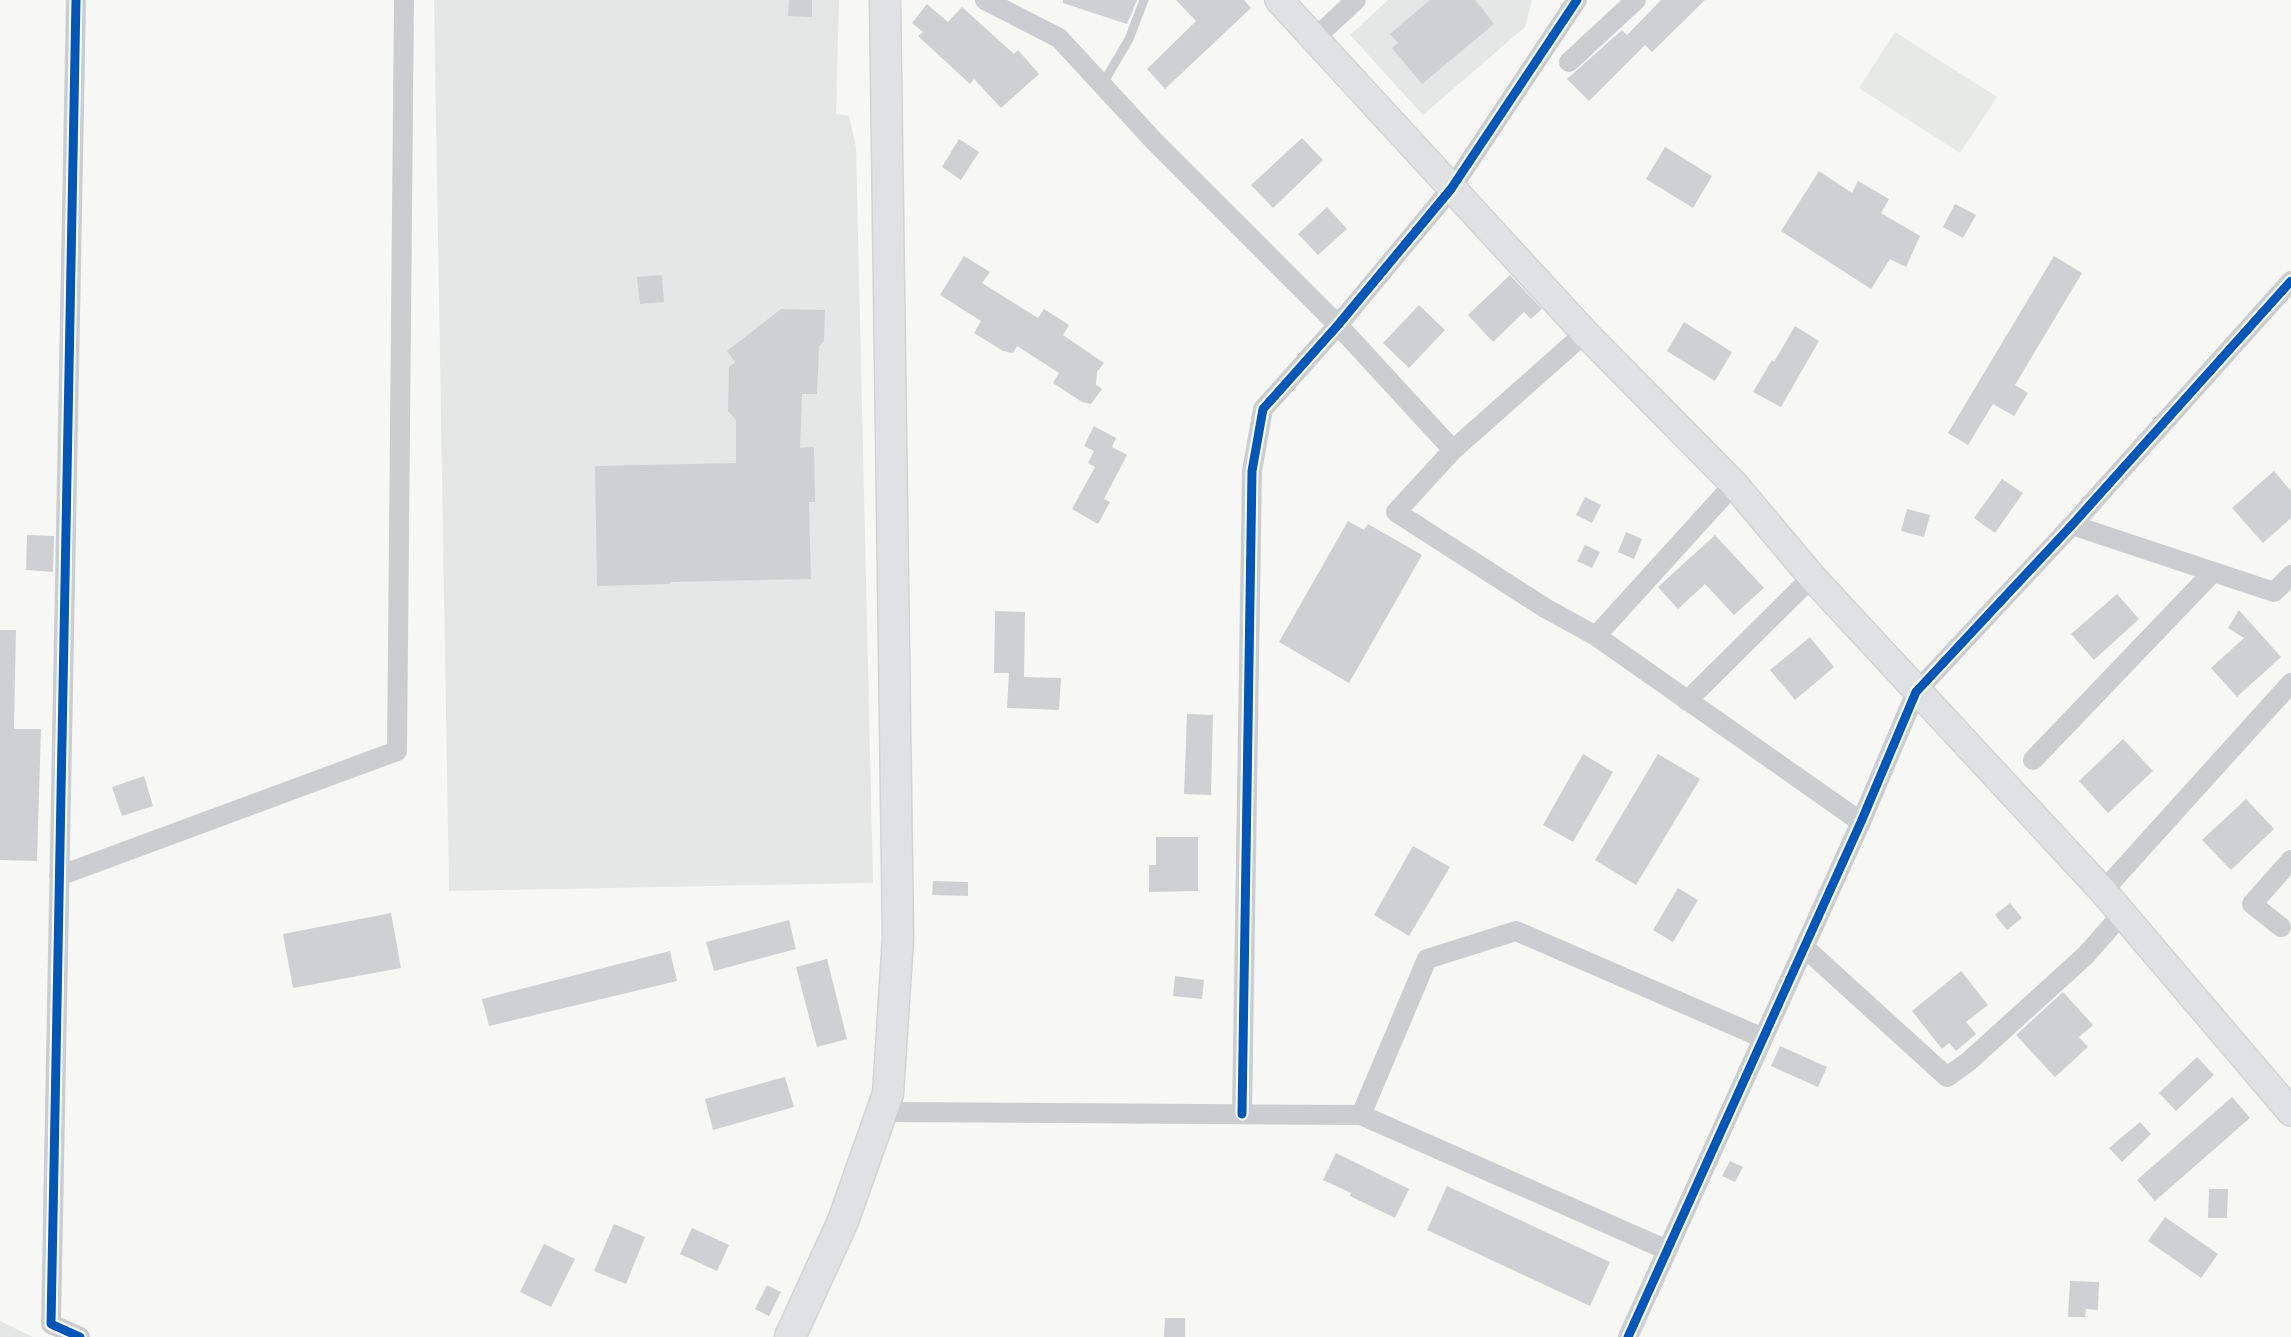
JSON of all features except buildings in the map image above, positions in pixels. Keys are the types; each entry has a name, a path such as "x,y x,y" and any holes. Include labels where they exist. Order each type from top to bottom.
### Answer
{"main road":[{"path":"790,1337 843,1221 888,1095 898,938 885,0"},
{"path":"1279,0 1585,333 1734,484 1812,578 2103,891 2291,1112"}],"street":[{"path":"76,0 51,1324 80,1337"},
{"path":"59,876 397,752 404,0"},
{"path":"985,0 1059,38 1154,141 1338,325 1453,450"},
{"path":"1314,39 1356,0"},
{"path":"1242,1114 1252,471 1263,409 1338,325 1451,189 1576,0"},
{"path":"1569,62 1636,0"},
{"path":"1628,1337 1861,822 1916,692 2072,525 2291,281"},
{"path":"1585,333 1453,450 1396,512 1545,608 1596,636 1861,822"},
{"path":"1596,636 1734,484"},
{"path":"2072,525 2283,596 2291,575"},
{"path":"2033,760 2213,572"},
{"path":"1687,701 1812,578"},
{"path":"2103,891 2291,682"},
{"path":"2281,927 2252,904 2291,860"},
{"path":"1804,947 1947,1077 1968,1062 2086,955 2122,914"},
{"path":"1361,1115 1426,959 1516,931 1763,1038"},
{"path":"882,1112 1361,1115 1667,1250"}],"lane":[{"path":"1102,85 1129,39 1144,0"}],"shaded area":[{"path":"434,0 839,0 836,114 849,116 856,147 873,883 449,891"},
{"path":"1388,0 1532,0 1525,27 1423,115 1350,35"},
{"path":"1895,32 1997,97 1960,153 1859,88"},
{"path":"0,1321 33,1337 0,1337"}],"cycle path":[{"path":"76,0 51,1324 80,1337"},
{"path":"1242,1114 1252,471 1263,409 1338,325 1451,189 1577,0"},
{"path":"1628,1337 1861,822 1916,692 2072,525 2291,281"}]}
